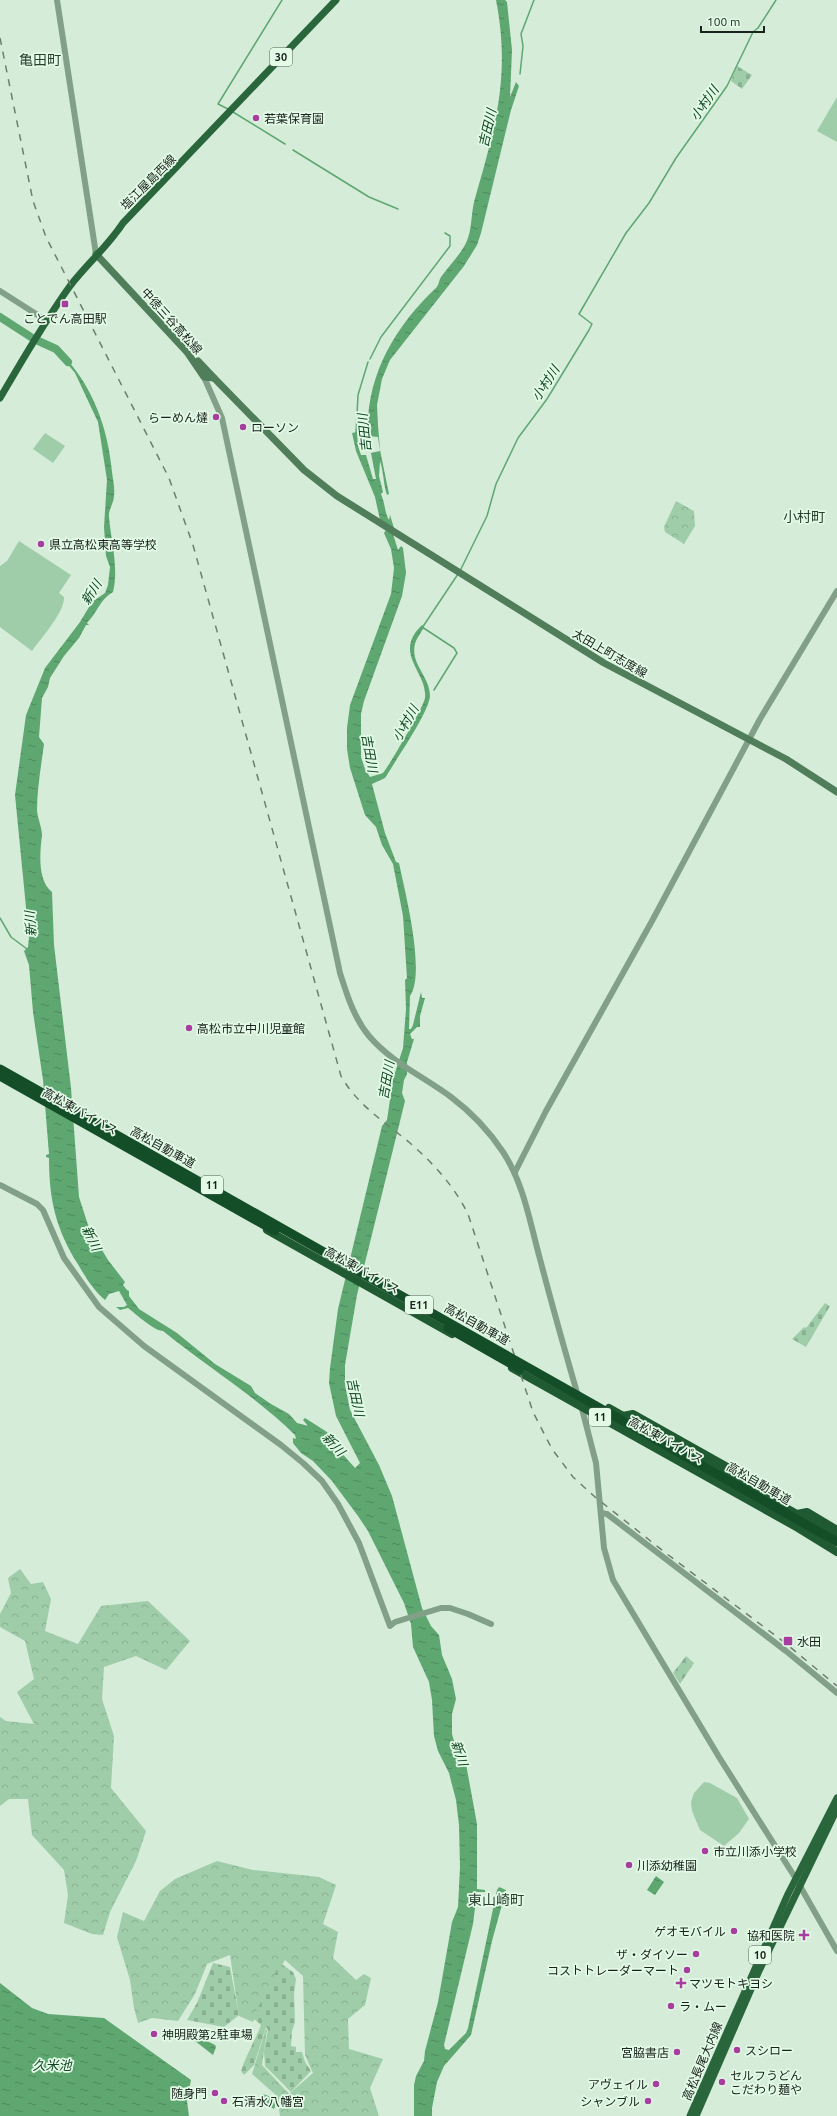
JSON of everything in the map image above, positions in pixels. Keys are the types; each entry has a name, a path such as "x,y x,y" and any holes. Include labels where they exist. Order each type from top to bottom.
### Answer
{"highway":[{"name":"高松東バイパス","path":"0,1067 77,1108 576,1390 696,1453 767,1497 837,1537"},
{"name":"高松自動車道","path":"0,1067 837,1542"},
{"name":"高松自動車道","path":"0,1076 770,1508 837,1548"},
{"name":"高松東バイパス","path":"0,1080 767,1510 837,1552"},
{"path":"797,1514 807,1512 837,1530"},
{"path":"798,1528 802,1537 837,1557"}],"main road":[{"name":"塩江屋島西線","path":"0,398 70,286 96,254 115,235 123,223 336,0"},
{"name":"中徳三谷高松線","path":"96,254 186,352 204,377"},
{"path":"186,352 214,378"},
{"path":"204,377 214,378"},
{"name":"太田上町志度線","path":"214,378 304,470 337,496 604,664 750,739 786,759 837,792"},
{"name":"高松長尾大内線","path":"690,2116 751,1974 796,1879 837,1798"},
{"name":"高松長尾大内線","path":"696,2116 758,1973 837,1809"}],"street":[{"path":"57,0 96,254"},
{"path":"0,290 47,322"},
{"path":"204,377 222,418 340,973 358,1020 368,1035 395,1060 452,1098 481,1124 503,1152 515,1172 596,1463 604,1548 613,1580 719,1757 796,1879 837,1951"},
{"path":"515,1172 546,1111 653,920 750,739 837,591"},
{"path":"2,1186 37,1204 44,1212 64,1258 99,1307 144,1346 303,1462 322,1481 338,1504 359,1543 390,1626 394,1622 441,1608 459,1610 491,1624"},
{"path":"601,1513 607,1514 730,1607 837,1693"}],"green space":[{"path":"737,66 752,75 742,89 731,81"},
{"path":"837,97 837,142 817,131"},
{"path":"45,433 65,446 53,463 33,449"},
{"path":"676,501 694,511 695,526 684,544 665,532 664,527"},
{"path":"19,541 71,575 59,593 64,597 61,610 52,625 32,651 0,627 0,566 7,561"},
{"path":"825,1303 830,1306 806,1347 792,1339 804,1327 806,1328"},
{"path":"20,1569 31,1584 43,1582 51,1599 45,1631 78,1644 101,1606 148,1601 190,1641 166,1670 136,1656 104,1667 102,1699 114,1736 111,1788 146,1831 136,1861 110,1912 103,1935 92,1934 64,1923 68,1895 64,1870 32,1835 28,1799 9,1799 0,1806 0,1717 6,1721 34,1724 17,1692 34,1679 25,1641 0,1627 0,1614 11,1593 8,1578"},
{"path":"686,1656 694,1663 680,1684 673,1673"},
{"path":"704,1782 710,1783 737,1798 749,1819 739,1833 724,1846 700,1830 692,1811 691,1802 694,1793"},
{"path":"217,1861 253,1870 319,1877 336,1885 323,1924 338,1932 333,1958 356,1980 364,1974 371,1978 365,2005 348,2019 349,2049 383,2059 370,2088 379,2116 280,2116 277,2096 252,2074 266,2028 267,2030 262,2065 289,2094 313,2073 305,2055 303,1976 285,1960 265,1994 253,2022 239,2016 230,1955 207,1964 195,1994 178,2021 152,2018 138,2023 130,1980 117,1937 123,1912 144,1921 160,1891 175,1879"},
{"path":"213,1963 230,1967 239,2015 224,2027 187,2020 197,2003"},
{"path":"280,1963 293,1972 296,1979 294,1994 295,2022 292,2031 291,2046 296,2047 296,2052 302,2052 305,2062 311,2071 291,2092 265,2066 264,2051 268,2030 266,2027 254,2065 244,2075 241,2071 261,2025 253,2018"}],"water":[{"path":"496,0 505,0 507,2 512,50 510,97 516,82 519,86 511,110 481,233 477,245 464,266 390,360 382,379 377,405 380,450 389,494 387,495 380,461 379,476 383,492 381,494 388,518 389,520 390,515 394,528 393,534 398,550 401,546 403,548 406,573 402,596 364,701 361,714 361,757 365,769 370,777 383,773 413,723 425,698 425,689 413,663 410,645 414,635 422,625 424,627 415,644 414,651 415,658 429,689 430,696 428,703 419,724 385,778 372,784 385,833 396,862 399,863 413,932 416,970 414,985 410,996 409,1029 411,1029 413,1025 421,992 422,998 425,998 420,1016 420,1027 417,1027 410,1034 412,1039 414,1039 407,1062 407,1074 404,1080 402,1093 405,1101 357,1295 345,1365 345,1385 350,1410 379,1465 392,1496 422,1608 431,1626 439,1635 442,1655 452,1679 456,1699 452,1714 452,1734 456,1748 466,1764 477,1824 477,1889 485,1890 485,1892 477,1892 473,1924 444,2045 445,2049 449,2050 466,2033 468,2028 497,1890 499,1887 506,1890 492,1941 471,2035 444,2066 437,2082 432,2116 414,2116 414,2085 416,2076 424,2061 425,2051 438,2002 452,1922 458,1907 460,1867 459,1825 456,1800 449,1773 438,1751 434,1736 432,1700 429,1682 413,1647 411,1624 404,1603 368,1531 332,1481 313,1461 301,1453 293,1443 293,1438 296,1439 295,1435 247,1394 163,1331 150,1325 128,1308 120,1310 116,1307 124,1307 127,1305 119,1291 109,1294 105,1300 97,1293 87,1280 71,1253 59,1227 55,1214 50,1188 49,1158 46,1157 46,1155 49,1154 43,1080 33,1012 29,965 24,951 28,947 29,938 15,795 26,715 45,668 80,622 92,602 105,593 108,585 110,567 106,556 104,527 107,480 98,422 75,373 60,355 63,355 74,367 91,394 103,424 110,456 114,490 114,499 109,514 115,564 115,583 113,592 102,602 87,623 89,625 86,625 79,638 64,656 50,678 48,687 42,698 39,737 44,744 37,803 37,811 42,835 41,865 44,880 47,887 52,892 54,945 71,1088 79,1197 89,1228 108,1260 125,1282 123,1285 129,1291 129,1296 139,1309 177,1333 215,1364 251,1386 255,1393 289,1414 297,1423 308,1426 303,1420 305,1418 327,1432 330,1440 355,1468 360,1463 336,1416 329,1383 330,1368 338,1309 382,1126 387,1120 393,1079 403,1048 406,1009 405,980 407,978 403,916 393,864 382,845 376,827 365,815 350,768 347,749 347,728 350,705 391,594 394,568 391,549 384,533 386,530 380,520 375,497 356,451 352,433 357,432 358,446 361,455 366,455 373,479 376,479 371,453 380,451 378,437 368,436 368,415 371,394 377,374 385,355 407,319 437,287 441,277 458,256 468,238 474,202 494,126 501,78 502,53"},
{"path":"656,1876 664,1882 655,1895 647,1890"},
{"name":"久米池","path":"0,1983 32,2008 48,2014 104,2018 191,2080 187,2101 189,2116 0,2116"},
{"path":"199,2037 215,2045 216,2047 213,2055 195,2041"},
{"path":"263,2094 271,2097 276,2103 274,2109 258,2099"}],"waterway":[{"path":"228,109 218,104 282,0"},
{"path":"520,74 523,46 521,34 534,0"},
{"name":"小村川","path":"460,571 487,516 496,484 518,438 547,399 592,324 579,314 626,233 649,203 676,158 727,86 753,32 758,28 776,0"},
{"path":"233,112 285,144"},
{"path":"293,150 369,197 398,209"},
{"path":"370,359 381,337 450,246 450,236 445,233"},
{"name":"新川","path":"0,317 34,339 56,349 68,362"},
{"name":"吉田川","path":"356,433 358,395 368,362"},
{"name":"小村川","path":"422,628 458,574"},
{"path":"422,627 454,648 457,653 434,690"},
{"path":"0,918 11,937 27,949"}],"railway":[{"path":"0,38 33,201 46,237 169,478 193,545 341,1076 355,1096 364,1105 410,1143 435,1167 450,1185 468,1214 533,1412 552,1449 573,1477 595,1497 667,1554 784,1642 837,1686"}],"place":[{"name":"若葉保育園","path":"256,118"},
{"name":"ことでん高田駅","path":"65,304"},
{"name":"らーめん燵","path":"216,417"},
{"name":"ローソン","path":"243,427"},
{"name":"県立高松東高等学校","path":"41,544"},
{"name":"高松市立中川児童館","path":"189,1028"},
{"name":"水田","path":"788,1641"},
{"name":"市立川添小学校","path":"705,1851"},
{"name":"川添幼稚園","path":"629,1865"},
{"name":"ゲオモバイル","path":"734,1931"},
{"name":"協和医院","path":"804,1935"},
{"name":"ザ・ダイソー","path":"696,1954"},
{"name":"コストトレーダーマート","path":"687,1970"},
{"name":"マツモトキヨシ","path":"681,1983"},
{"name":"ラ・ムー","path":"671,2006"},
{"name":"神明殿第2駐車場","path":"154,2034"},
{"name":"スシロー","path":"737,2050"},
{"name":"宮脇書店","path":"677,2052"},
{"name":"セルフうどん こだわり麺や","path":"722,2082"},
{"name":"アヴェイル","path":"656,2084"},
{"name":"随身門","path":"215,2093"},
{"name":"石清水八幡宮","path":"224,2101"},
{"name":"シャンブル","path":"648,2101"}],"district":[{"name":"亀田町","path":"40,60"},
{"name":"小村町","path":"804,517"},
{"name":"東山崎町","path":"496,1900"}]}
